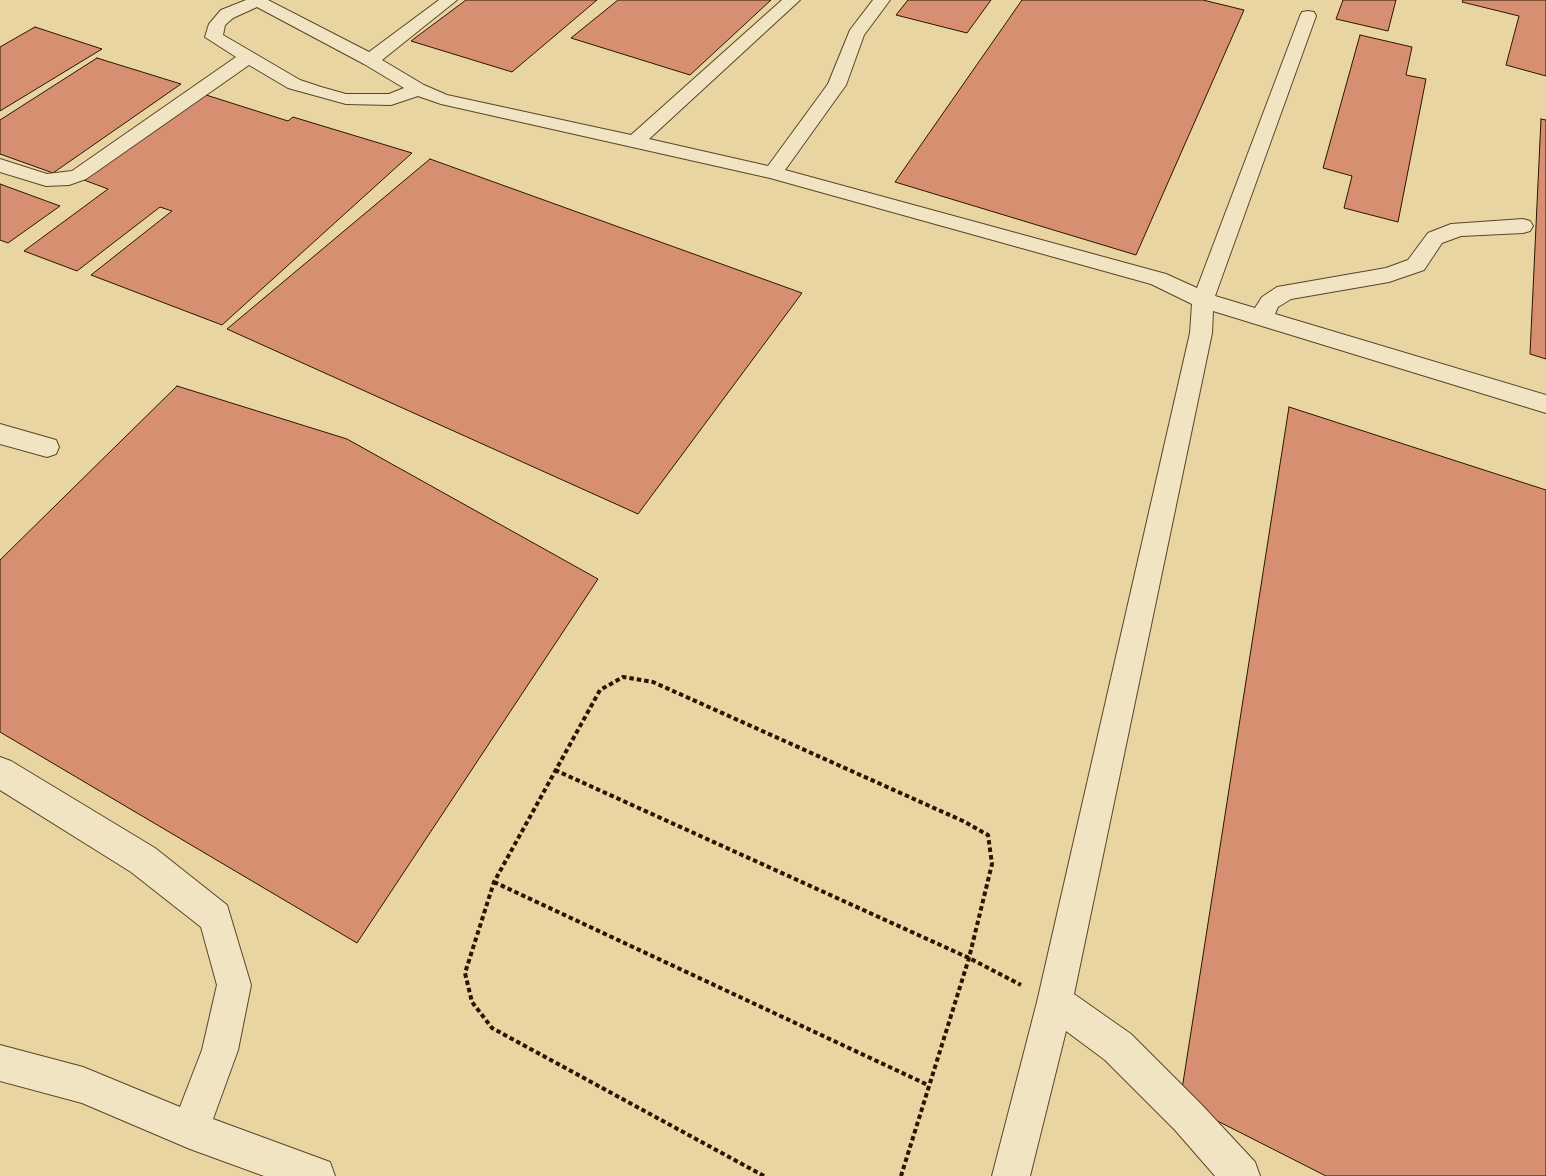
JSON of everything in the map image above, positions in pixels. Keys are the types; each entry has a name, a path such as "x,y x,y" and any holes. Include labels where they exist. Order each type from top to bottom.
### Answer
{"street":[{"path":"418,89 392,100 346,99 294,84 214,38 217,24 227,14 258,0 370,60 418,89 450,101 773,173 1158,279 1203,300 1262,316 1546,404"},
{"path":"370,60 449,0"},
{"path":"635,142 792,0"},
{"path":"773,173 838,85 856,34 882,0"},
{"path":"1011,1176 1055,1002 1201,333 1203,300 1308,16"},
{"path":"0,165 46,180 69,179 79,175 247,58"},
{"path":"1262,316 1270,302 1285,292 1389,275 1416,265 1435,238 1458,228 1523,226"},
{"path":"0,434 47,447"},
{"path":"0,772 143,860 215,917 234,985 220,1050 190,1130"},
{"path":"1055,1002 1118,1047 1188,1117 1241,1176"},
{"path":"0,1063 83,1085 190,1130 316,1176"}],"path":[{"path":"764,1176 492,1028 472,1002 465,973 494,882 600,690 623,677 653,682 963,821 988,835 992,864 969,958 901,1176"},
{"path":"555,770 969,958 1055,1002"},
{"path":"494,882 928,1085"}],"building":[{"path":"466,0 597,0 512,72 411,41"},
{"path":"618,0 771,0 690,75 571,38"},
{"path":"908,0 991,0 967,33 896,15"},
{"path":"1022,0 1203,0 1244,10 1136,255 895,182"},
{"path":"1343,0 1396,0 1388,31 1336,19"},
{"path":"1463,0 1546,0 1546,76 1506,65 1519,16 1462,2"},
{"path":"35,27 102,49 0,111 0,47"},
{"path":"1360,35 1412,47 1406,75 1426,79 1398,222 1344,208 1352,176 1323,168"},
{"path":"97,58 181,84 53,173 0,154 0,120"},
{"path":"203,94 288,121 293,117 412,153 222,325 91,275 172,211 160,207 77,271 24,251 108,189 84,180"},
{"path":"1541,119 1546,120 1546,359 1530,354"},
{"path":"430,159 802,293 638,514 227,329"},
{"path":"0,184 60,206 8,243 0,240"},
{"path":"177,386 347,439 598,579 357,943 0,732 0,560"},
{"path":"1289,407 1546,490 1546,1176 1326,1176 1180,1102"}]}
